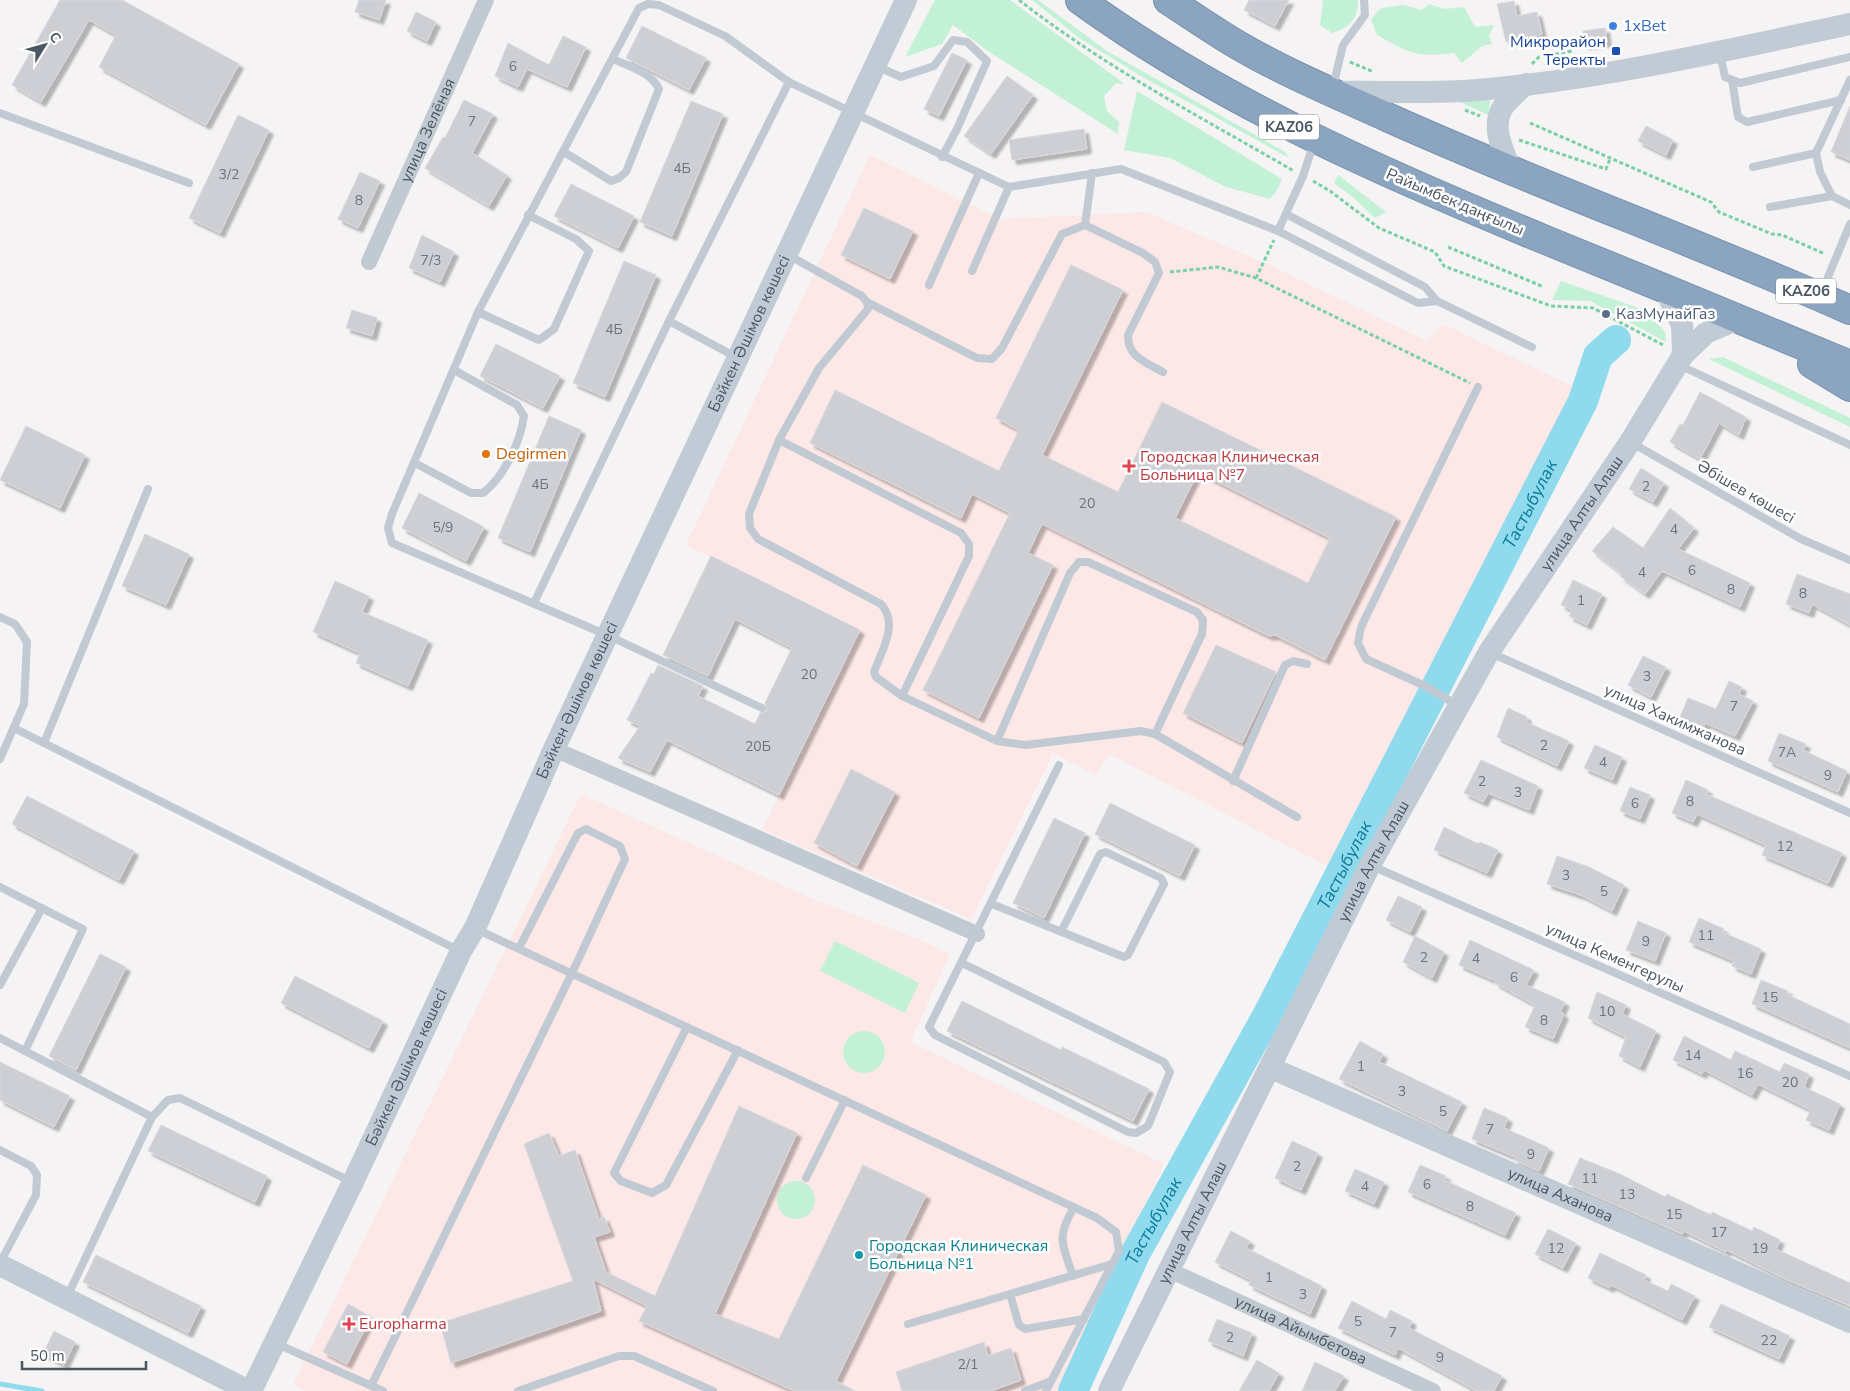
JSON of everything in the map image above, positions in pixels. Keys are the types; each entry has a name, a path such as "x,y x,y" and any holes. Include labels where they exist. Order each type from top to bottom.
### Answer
{"highway":[{"name":"Райымбек даңғылы","path":"1080,0 1208,84 1315,140 1410,184 1850,365"},
{"name":"KАZ06","path":"1168,0 1232,42 1332,92 1512,172 1762,271 1850,310"},
{"path":"1762,271 1850,297"},
{"path":"1738,318 1850,387"}],"street":[{"name":"улица Зелёная","path":"369,262 480,2"},
{"name":"Бәйкен Әшімов көшесі","path":"250,1391 353,1182 461,951 475,928 554,748 906,3"},
{"path":"1332,92 1475,90 1526,84 1720,52 1850,24"},
{"path":"1512,172 1500,142 1497,123 1502,108 1526,84"},
{"path":"1665,289 1682,325 1674,355"},
{"name":"улица Алты Алаш","path":"1109,1391 1450,700 1489,652 1630,442 1674,355 1706,333 1738,318"},
{"path":"554,748 977,934"},
{"name":"улица Аханова","path":"1270,1068 1850,1322"},
{"path":"0,1264 250,1391"},
{"name":"улица Айымбетова","path":"1169,1270 1433,1391"}],"lane":[{"path":"1332,92 1343,45 1365,15 1364,0"},
{"path":"762,708 534,602 392,543 388,528 392,514 415,464 478,312 639,8 653,4 725,36 788,82 1009,187 1121,169 1278,231 1418,303 1437,300"},
{"path":"876,66 901,76 934,66 953,40 967,42 987,61 942,156"},
{"path":"1720,52 1725,77 1740,83 1850,57"},
{"path":"564,152 611,181 619,178 626,172 659,89 655,81 648,75 613,59"},
{"path":"1732,80 1738,117 1747,122 1841,100"},
{"path":"1832,196 1820,172 1816,153 1850,80"},
{"path":"534,602 669,321 788,82"},
{"path":"0,113 189,183"},
{"path":"1278,231 1303,176 1315,140"},
{"path":"1753,167 1816,153"},
{"path":"929,284 979,173"},
{"path":"1085,225 1092,173"},
{"path":"972,271 1009,187"},
{"path":"1770,207 1832,196 1850,205"},
{"path":"1286,214 1425,288 1437,300 1532,347"},
{"path":"478,312 540,340 554,330 589,251 576,239 528,215"},
{"path":"1822,289 1850,224"},
{"path":"786,254 862,296 868,302 977,358 992,359 1002,348 1062,234 1085,225 1155,262 1159,273 1128,335 1128,345 1133,354 1163,372"},
{"path":"868,302 868,309 820,368 779,440 749,514 750,528 758,539 881,604 889,612 891,625 874,672 876,677 902,696 997,741 1025,746 1140,731 1156,734 1296,817"},
{"path":"669,321 738,358"},
{"path":"1674,355 1850,445"},
{"path":"415,464 471,493 483,493 500,477 522,427 524,416 517,405 454,370"},
{"path":"1450,700 1425,686 1366,659 1358,643 1361,627 1478,387"},
{"path":"779,440 961,533 969,544 969,556 902,696"},
{"name":"Әбішев көшесі","path":"1630,442 1801,539 1850,560"},
{"path":"44,743 148,488"},
{"path":"997,741 1070,573 1079,562 1088,562 1198,612 1204,620 1202,634 1156,734"},
{"path":"0,617 16,624 27,642 24,704 0,759"},
{"name":"улица Хакимжанова","path":"1489,652 1850,813"},
{"path":"1233,781 1285,665 1293,660 1307,664"},
{"path":"14,728 461,951"},
{"path":"962,963 1164,1062 1170,1072 1148,1126 1136,1133 1128,1132 935,1035 929,1027 992,904 1059,765"},
{"path":"371,1386 572,973 625,859 620,846 586,829 578,833 519,948"},
{"path":"992,904 1061,932 1124,957 1128,956 1164,884 1161,878 1106,852 1100,854 1061,932"},
{"name":"улица Кеменгерулы","path":"1370,865 1850,1076"},
{"path":"0,887 83,929 25,1051"},
{"path":"0,985 42,908"},
{"path":"475,928 1074,1207 1097,1218 1116,1232 1119,1251 1046,1391"},
{"path":"687,1027 614,1173 621,1181 652,1193 666,1185 738,1050"},
{"path":"0,1038 152,1117"},
{"path":"66,1299 152,1117 168,1100 180,1098 353,1182"},
{"path":"806,1178 845,1100"},
{"path":"0,1150 31,1166 37,1175 36,1194 0,1264"},
{"path":"1073,1276 1061,1242 1063,1226 1074,1207"},
{"path":"908,1324 1112,1264"},
{"path":"1010,1294 1019,1324 1024,1330 1084,1319"},
{"path":"274,1342 383,1391"},
{"path":"518,1391 619,1356 634,1356 713,1391"},
{"path":"1025,1391 1051,1381"}],"path":[{"path":"1019,0 1066,36 1105,62 1330,191 1379,228 1435,252 1444,266 1551,306 1593,308 1674,355"},
{"path":"1530,123 1711,202 1720,212 1772,234 1782,234 1836,258"},
{"path":"1516,132 1519,140 1606,169 1610,159"},
{"path":"1256,278 1278,231"},
{"path":"1448,247 1544,287"},
{"path":"1159,273 1218,267 1256,278 1478,387"}],"shaded area":[{"name":"Городская Клиническая Больница №7","path":"870,155 1000,219 1146,212 1265,263 1427,341 1443,324 1574,387 1327,866 1109,754 1096,775 1053,753 971,919 762,830 860,630 686,545"},
{"path":"581,794 813,899 918,939 950,954 910,1042 1164,1164 1056,1391 305,1391 293,1385"}],"green space":[{"path":"935,0 1010,0 1125,84 1116,83 1104,96 1107,111 1119,122 1118,134 988,51 953,25 942,44 905,57"},
{"path":"1032,0 1038,0 1107,51 1285,152 1289,158 1141,76 1079,38"},
{"path":"1323,0 1358,0 1355,17 1348,25 1332,33 1320,25"},
{"path":"1429,4 1444,9 1464,7 1475,27 1494,25 1489,35 1492,44 1482,46 1462,63 1454,53 1430,55 1414,53 1377,35 1371,19 1381,8 1403,5 1422,10"},
{"path":"1137,91 1282,179 1276,192 1270,199 1226,187 1170,158 1124,150"},
{"path":"1491,97 1488,115 1456,100"},
{"path":"1338,175 1386,212 1375,218 1354,198 1334,183"},
{"path":"1561,281 1644,310 1665,332 1666,342 1590,301 1552,300"},
{"path":"1723,357 1850,418 1850,427 1709,359"},
{"path":"835,941 919,983 905,1013 820,971"},
{"path":"864,1031 879,1037 885,1052 879,1067 864,1073 849,1067 843,1052 849,1037"},
{"path":"796,1181 803,1182 809,1187 814,1193 814,1207 809,1213 803,1218 796,1219 789,1218 783,1213 778,1207 777,1200 778,1193 783,1187 789,1182"}],"building":[{"path":"60,0 122,0 239,64 206,125 99,67 116,35 89,20 41,102 12,85"},
{"path":"359,0 386,0 379,20 355,12"},
{"path":"1249,0 1289,0 1275,26 1244,10"},
{"path":"1514,1 1517,16 1537,12 1542,34 1506,42 1497,4"},
{"path":"416,12 436,22 427,41 407,31"},
{"path":"642,26 706,58 689,90 626,58"},
{"path":"1605,28 1607,42 1585,45 1583,31"},
{"path":"563,36 586,47 567,87 527,69 518,87 495,76 508,43 549,65"},
{"path":"952,53 967,60 939,116 924,109"},
{"path":"1007,76 1033,95 991,154 964,136"},
{"path":"464,100 493,114 472,153 507,175 489,206 425,168 443,137 445,138"},
{"path":"691,101 723,114 672,236 640,222"},
{"path":"1850,106 1850,160 1831,152"},
{"path":"238,115 269,130 220,233 189,218"},
{"path":"1646,126 1673,140 1666,155 1638,141"},
{"path":"1084,129 1087,149 1012,160 1009,140"},
{"path":"360,172 380,181 358,228 338,219"},
{"path":"571,184 634,216 618,248 554,216"},
{"path":"864,208 913,231 890,279 841,255"},
{"path":"422,235 454,252 440,282 409,268"},
{"path":"624,261 656,275 605,397 573,383"},
{"name":"Городская Клиническая Больница №7","path":"1071,265 1123,290 1042,455 1118,492 1162,402 1396,517 1325,660 1275,635 1269,636 1042,524 1028,553 1053,565 979,718 923,690 1010,513 972,494 961,518 810,443 835,390 999,471 1019,430 996,418","holes":["1198,472 1330,538 1308,583 1175,518"]},
{"path":"352,310 377,318 372,336 346,328"},
{"path":"496,344 560,376 543,408 480,376"},
{"path":"1700,392 1746,417 1739,435 1719,423 1700,459 1670,442 1680,424 1683,425"},
{"path":"549,416 581,430 530,552 498,538"},
{"path":"26,426 85,455 60,508 0,480"},
{"path":"1641,468 1664,483 1653,502 1629,489"},
{"path":"419,493 484,527 466,561 402,528"},
{"path":"1670,508 1694,528 1678,549 1750,583 1740,607 1662,571 1645,594 1620,576 1622,574 1592,551 1613,527 1643,548"},
{"path":"145,534 189,554 166,605 122,586"},
{"path":"711,556 860,630 779,795 667,740 650,772 618,758 640,726 627,720 651,673 654,674 658,665 703,686 698,696 755,724 760,713 767,711 765,703 792,648 735,619 708,676 663,655"},
{"path":"1797,574 1850,594 1850,625 1812,604 1809,613 1786,604"},
{"path":"1573,580 1602,594 1587,625 1569,616 1572,610 1561,605"},
{"path":"335,581 369,596 362,612 428,640 408,686 356,663 360,653 313,632"},
{"path":"1216,645 1276,672 1242,743 1183,713"},
{"path":"1643,656 1666,667 1651,697 1628,685"},
{"path":"1729,681 1742,687 1739,694 1753,701 1735,736 1705,723 1702,731 1678,722 1688,698 1716,709"},
{"path":"1508,708 1527,717 1526,722 1569,741 1557,766 1497,737"},
{"path":"1779,733 1806,744 1803,750 1847,771 1838,792 1768,761"},
{"path":"1595,745 1622,757 1612,780 1584,768"},
{"path":"1481,760 1538,786 1529,810 1488,793 1483,802 1464,793"},
{"path":"851,769 895,792 857,866 814,843"},
{"path":"1686,780 1708,790 1706,794 1842,853 1828,883 1762,855 1766,845 1697,814 1693,822 1672,813"},
{"path":"1630,787 1650,795 1640,819 1620,811"},
{"path":"27,796 134,851 119,880 12,824"},
{"path":"1110,803 1195,845 1180,876 1095,834"},
{"path":"1054,818 1085,833 1044,918 1013,903"},
{"path":"1444,827 1478,844 1480,842 1498,850 1487,873 1434,850"},
{"path":"1557,856 1589,867 1624,885 1612,911 1583,896 1547,884"},
{"path":"1398,896 1422,907 1410,932 1386,920"},
{"path":"1699,918 1724,929 1722,932 1761,949 1751,974 1732,966 1734,961 1689,942"},
{"path":"1638,921 1666,933 1655,961 1626,950"},
{"path":"1415,936 1444,952 1432,978 1403,962"},
{"path":"1470,940 1534,970 1526,985 1565,1002 1560,1012 1564,1014 1553,1039 1525,1027 1535,1005 1495,983 1496,981 1459,965"},
{"path":"100,954 126,967 76,1070 49,1056"},
{"path":"295,976 383,1021 369,1048 281,1003"},
{"path":"1761,980 1788,991 1786,994 1850,1024 1850,1048 1752,1004"},
{"path":"1597,992 1626,1005 1622,1014 1656,1031 1640,1067 1619,1056 1626,1037 1588,1018"},
{"path":"962,1001 1061,1050 1062,1047 1149,1089 1133,1121 947,1031"},
{"path":"1684,1036 1731,1060 1735,1051 1780,1072 1784,1063 1809,1074 1804,1087 1840,1104 1829,1130 1806,1120 1811,1110 1758,1084 1752,1095 1704,1070 1702,1074 1673,1060"},
{"path":"1360,1041 1383,1054 1379,1062 1462,1102 1447,1131 1339,1079"},
{"path":"0,1062 70,1096 54,1127 0,1100"},
{"name":"Городская Клиническая Больница №1","path":"739,1106 797,1133 715,1314 779,1339 863,1165 926,1195 836,1381 855,1391 794,1391 639,1321 647,1306 593,1279 601,1311 451,1363 440,1323 573,1281 524,1144 549,1133 559,1156 575,1150 599,1219 604,1217 610,1232 594,1237 606,1272 655,1296"},
{"path":"1484,1108 1508,1118 1504,1128 1549,1148 1539,1171 1514,1160 1515,1157 1472,1139"},
{"path":"161,1125 267,1176 255,1202 148,1151"},
{"path":"1292,1141 1318,1153 1301,1190 1275,1178"},
{"path":"1580,1158 1620,1174 1665,1197 1667,1194 1711,1215 1712,1212 1752,1231 1754,1227 1780,1240 1776,1249 1850,1283 1850,1306 1785,1279 1684,1231 1682,1234 1568,1184"},
{"path":"1420,1165 1446,1176 1444,1180 1516,1213 1505,1235 1408,1192"},
{"path":"1355,1169 1384,1182 1374,1204 1345,1191"},
{"path":"1548,1229 1576,1243 1563,1268 1535,1254"},
{"path":"1231,1231 1250,1241 1246,1248 1322,1286 1310,1314 1249,1285 1251,1280 1215,1262"},
{"path":"1600,1253 1646,1275 1644,1280 1668,1291 1671,1284 1695,1296 1682,1320 1611,1285 1610,1288 1588,1278"},
{"path":"96,1255 201,1306 188,1333 83,1282"},
{"path":"1352,1301 1386,1319 1390,1310 1412,1321 1409,1328 1502,1376 1494,1391 1477,1391 1398,1348 1395,1355 1338,1328"},
{"path":"348,1304 371,1317 347,1364 323,1352"},
{"path":"1721,1304 1790,1336 1779,1359 1709,1327"},
{"path":"1217,1319 1252,1333 1243,1356 1208,1341"},
{"path":"54,1331 75,1342 64,1365 43,1354"},
{"path":"984,1342 988,1356 1011,1348 1021,1380 991,1391 902,1391 896,1372"},
{"path":"1257,1360 1279,1373 1269,1391 1239,1391"},
{"path":"1315,1362 1344,1376 1335,1391 1302,1391"}],"waterway":[{"name":"Тастыбулак","path":"1073,1391 1135,1254 1267,1016 1583,401 1598,356 1616,340"},
{"name":"Тастыбулак","path":"0,1384 42,1391"}],"place":[{"name":"1xBet","path":"1613,26"},
{"name":"Микрорайон Теректы","path":"1616,51"},
{"name":"КазМунайГаз","path":"1606,314"},
{"name":"Degirmen","path":"486,454"},
{"name":"Городская Клиническая Больница №7","path":"1129,466"},
{"name":"Городская Клиническая Больница №1","path":"859,1255"},
{"name":"Europharma","path":"349,1324"}]}
